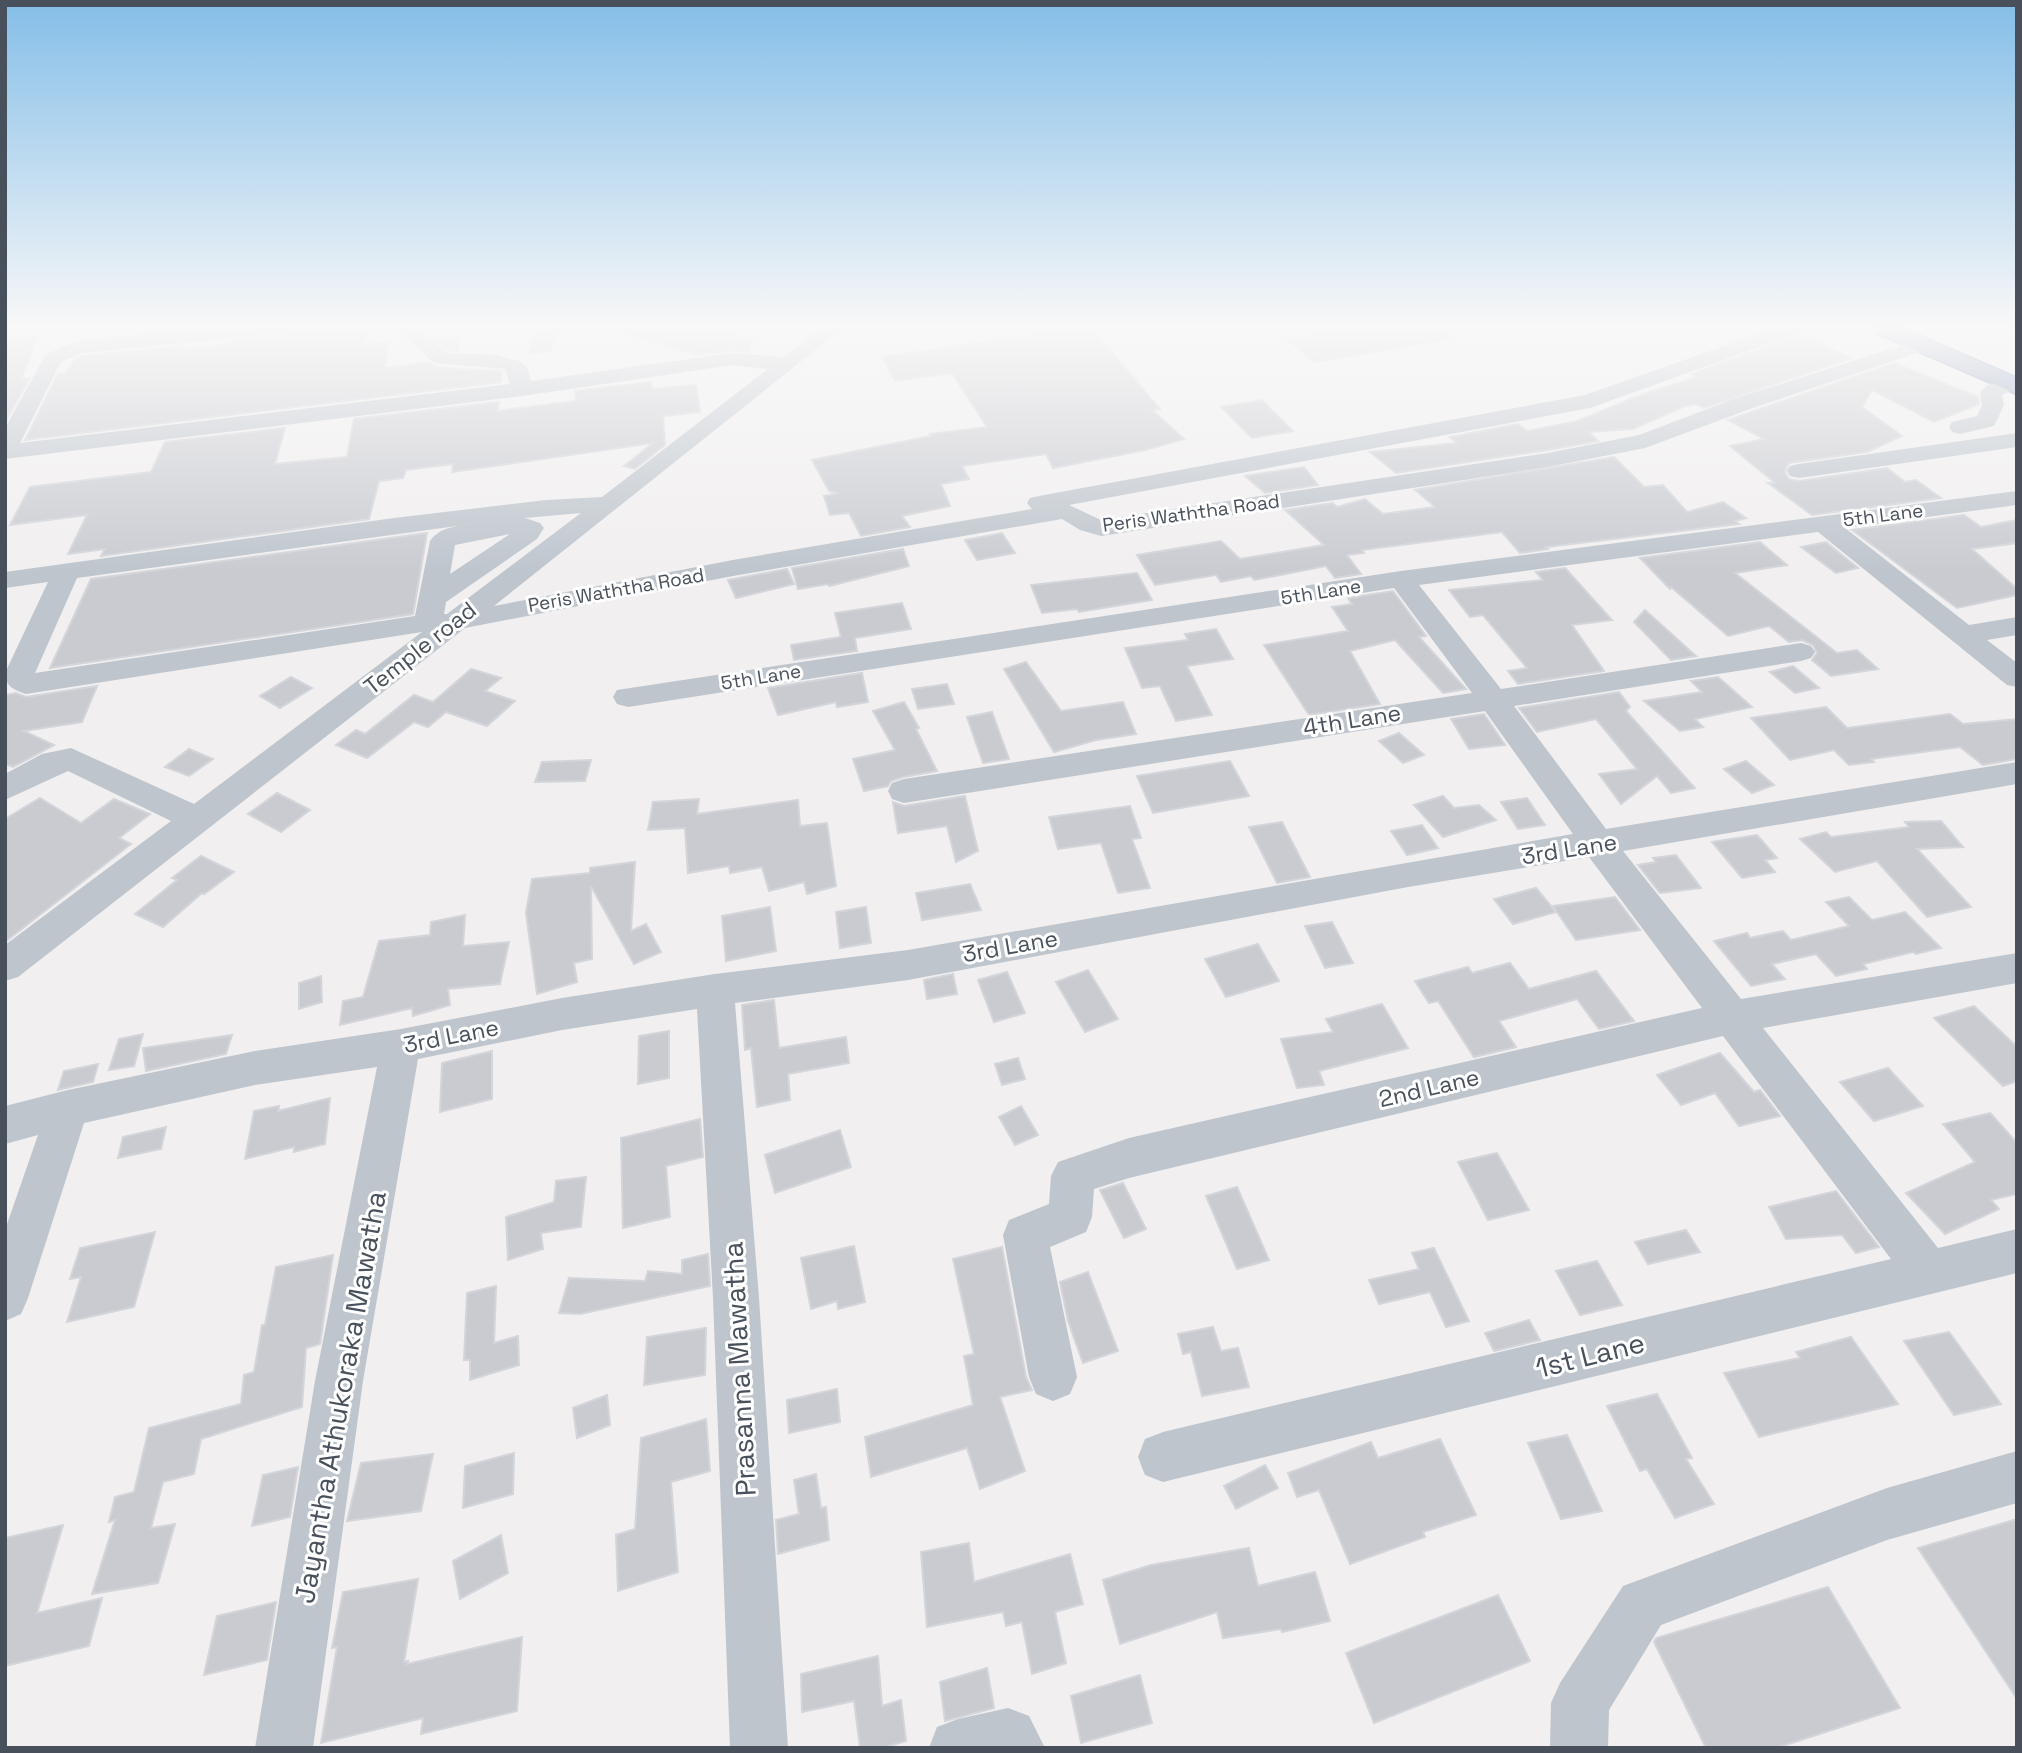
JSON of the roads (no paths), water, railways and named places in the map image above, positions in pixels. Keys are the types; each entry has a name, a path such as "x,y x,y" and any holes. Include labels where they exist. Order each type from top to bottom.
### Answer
{"street":[{"path":"5,451 26,410"},
{"path":"5,451 348,410"},
{"name":"Temple road","path":"5,966 197,819 438,615 609,504 728,410"},
{"path":"674,557 726,562 740,560 1127,485 1541,410"},
{"name":"Peris Waththa Road","path":"67,571 18,677 26,684 1064,511 1071,512 1085,525 1101,528 1575,455 1645,441 1727,410"},
{"path":"1960,427 1986,421 1991,410"},
{"path":"1799,471 2017,440"},
{"name":"5th Lane","path":"628,697 1401,579 2017,498"},
{"path":"5,580 408,525 547,508 609,504"},
{"path":"1823,523 2017,678"},
{"path":"1401,579 1599,845 1928,1271"},
{"path":"1963,635 2017,626"},
{"name":"4th Lane","path":"904,791 1801,652"},
{"path":"5,789 53,762 71,759 197,819"},
{"name":"3rd Lane","path":"5,1125 68,1108 255,1068 401,1046 562,1014 715,990 908,965 1408,874 1599,845 2017,774"},
{"name":"2nd Lane","path":"1053,1377 1025,1235 1070,1217 1073,1176 1129,1158 1733,1017 2017,968"},
{"name":"Prasanna Mawatha","path":"715,990 736,1298 759,1748"},
{"name":"Jayantha Athukoraka Mawatha","path":"284,1748 340,1381 401,1046"},
{"path":"5,1298 68,1108"},
{"name":"1st Lane","path":"1163,1458 2017,1251"},
{"path":"1578,1748 1580,1703 1642,1605 1887,1514 2017,1477"},
{"path":"958,1748 1008,1737 1016,1748"}]}
